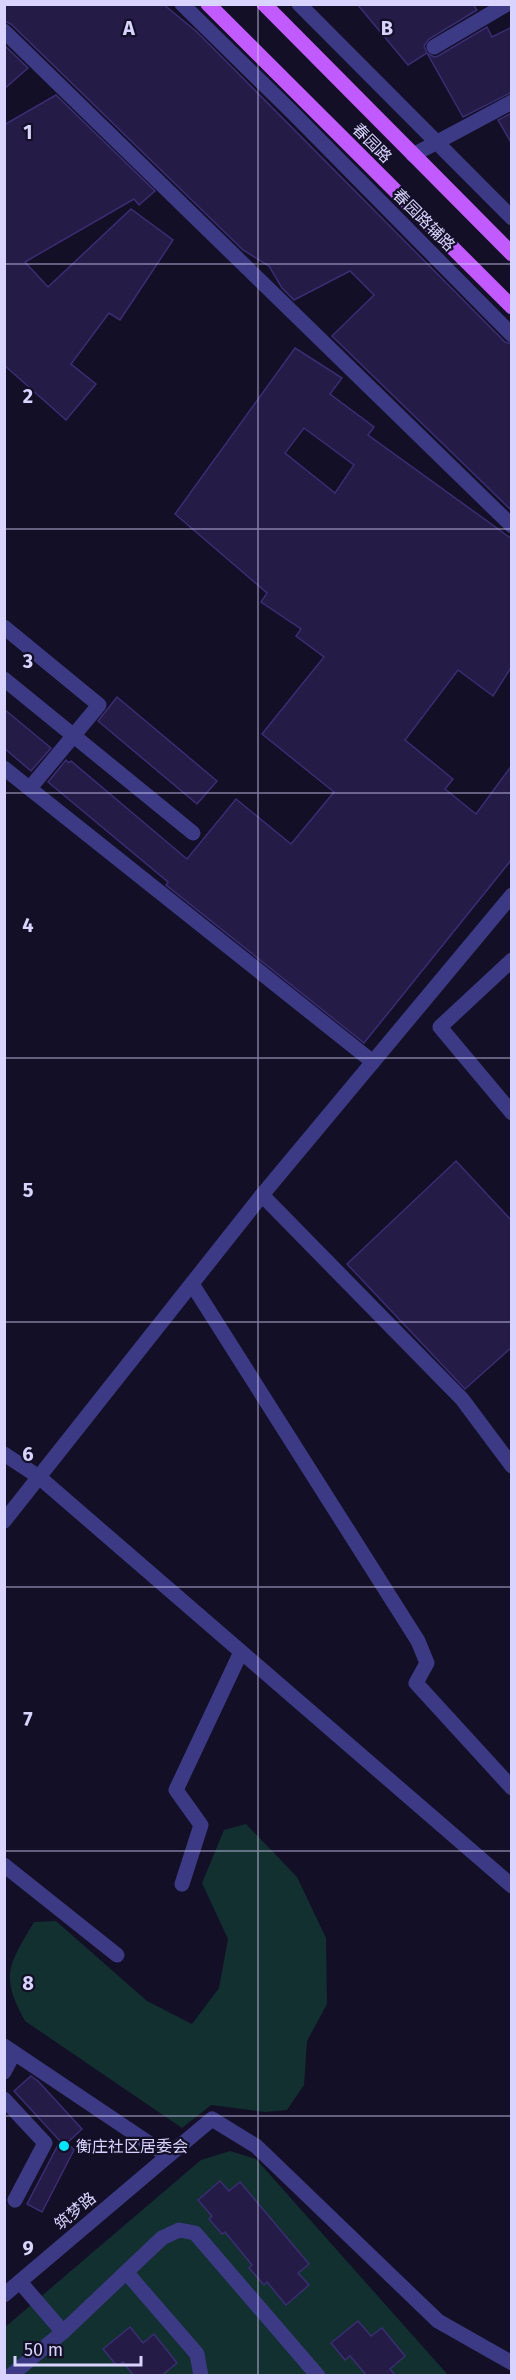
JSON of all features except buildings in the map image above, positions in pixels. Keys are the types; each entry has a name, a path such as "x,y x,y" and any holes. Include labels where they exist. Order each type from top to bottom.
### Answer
{"main road":[{"name":"春园路","path":"208,4 512,308"},
{"name":"春园路","path":"264,4 512,254"}],"street":[{"name":"春园路辅路","path":"182,4 512,335"},
{"path":"299,4 512,218"},
{"path":"434,46 507,4"},
{"path":"4,31 512,526"},
{"path":"413,155 512,102"},
{"path":"4,627 99,705 30,788"},
{"path":"4,679 193,833"},
{"path":"4,768 373,1062"},
{"path":"4,1521 262,1195 512,895"},
{"path":"512,960 440,1027 512,1113"},
{"path":"262,1195 462,1399 512,1466"},
{"path":"192,1284 418,1641 427,1663 416,1683 512,1788"},
{"path":"4,1454 39,1477 512,1886"},
{"path":"182,1884 201,1825 176,1790 242,1652"},
{"path":"4,1864 117,1955"},
{"path":"4,2072 9,2050 168,2156"},
{"path":"4,2099 45,2143 15,2200"},
{"name":"筑梦路","path":"10,2288 212,2119 256,2146 438,2321 512,2363"},
{"path":"10,2376 63,2332 162,2238 179,2230 195,2233 318,2376"},
{"path":"126,2272 197,2354 201,2376"},
{"path":"10,2288 63,2332"}],"green space":[{"path":"246,1824 297,1877 326,1938 327,2004 307,2041 304,2085 287,2110 265,2112 211,2105 182,2128 25,2021 12,1993 10,1971 18,1950 34,1922 56,1921 147,2001 192,2024 219,1988 228,1939 202,1883 224,1830"},
{"path":"230,2151 256,2159 448,2375 5,2375 4,2328 201,2160"}],"place":[{"name":"衡庄社区居委会","path":"64,2146"}]}
